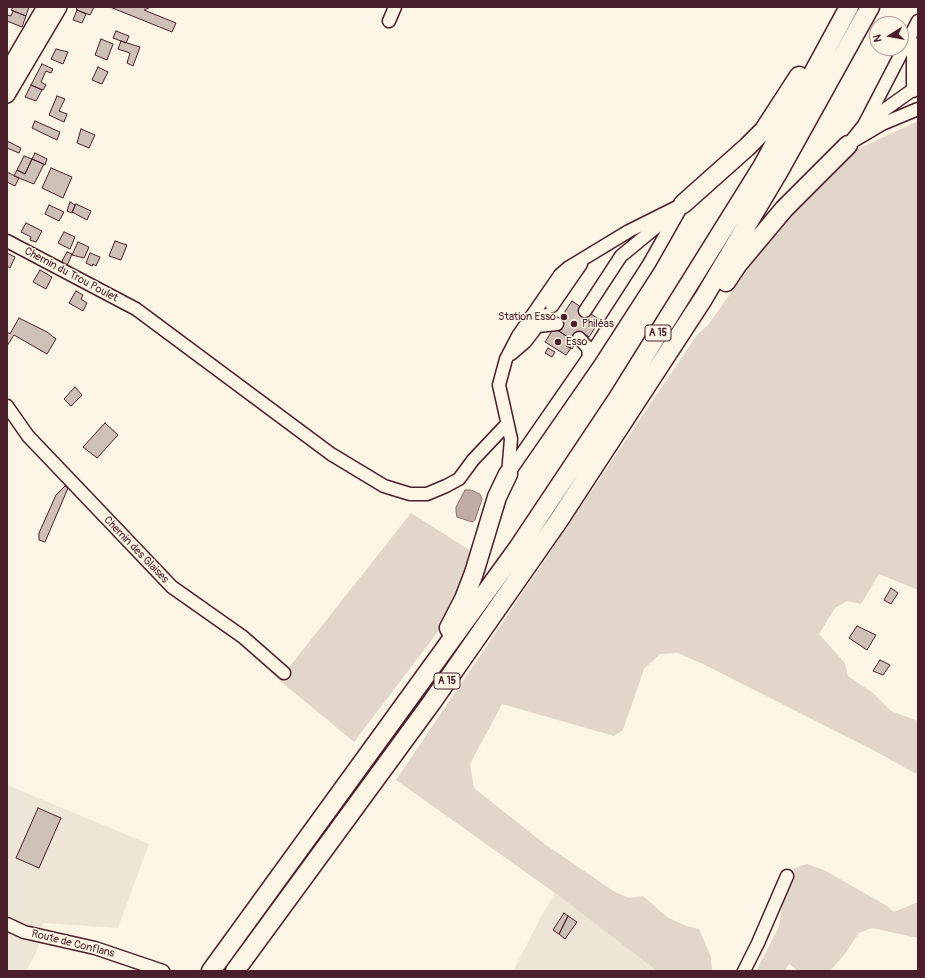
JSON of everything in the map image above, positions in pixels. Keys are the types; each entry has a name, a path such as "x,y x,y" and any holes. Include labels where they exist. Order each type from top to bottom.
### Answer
{"highway":[{"name":"A 15","path":"235,971 432,702 559,520 703,300 779,171 870,7"},
{"name":"A 15","path":"211,971 518,548 618,398 762,167 847,12"},
{"path":"683,204 747,148 764,130 832,21 847,12"},
{"path":"703,300 716,297 738,264 782,211 801,190 848,145"},
{"path":"454,637 450,628 464,599 474,573 497,497 508,474"}],"main road":[{"path":"7,72 45,7"},
{"path":"7,95 59,7"}],"street":[{"path":"389,21 395,7"},
{"path":"848,145 864,125 918,21"},
{"path":"864,125 915,88 913,55 918,44"},
{"path":"848,145 882,124 918,109"},
{"path":"508,474 511,439 499,385 506,359 518,336 560,275 588,255 683,204"},
{"path":"585,310 621,256 683,204"},
{"path":"508,474 589,357 649,264 683,204"},
{"name":"Chemin du Trou Poulet","path":"7,241 136,309 331,454 384,486 410,494 427,494 459,479 473,460 507,424"},
{"path":"506,359 525,342 538,326 575,271 588,255"},
{"path":"538,326 557,324"},
{"path":"579,338 588,348 589,357"},
{"name":"Chemin des Glaises","path":"7,406 28,436 172,587 243,637 284,673"},
{"path":"744,971 758,943 787,876"},
{"name":"Route de Conflans","path":"7,924 24,932 95,948 161,970"}],"shaded area":[{"path":"918,121 918,590 879,574 861,604 847,601 835,608 819,634 845,663 848,676 873,693 891,711 918,721 918,775 873,750 705,665 678,653 660,654 644,669 623,730 614,736 502,704 470,764 474,788 546,845 615,892 629,898 643,896 667,917 686,926 699,929 711,957 712,971 657,971 555,893 396,780 697,335 708,325 781,223 856,150"},
{"path":"465,490 471,490 480,494 482,499 475,520 472,522 457,517 456,507"},
{"path":"411,513 474,553 443,625 354,742 279,680"},
{"path":"7,785 149,844 118,928 43,923 37,951 26,971 7,971"},
{"path":"807,864 824,870 887,906 894,912 918,902 918,938 872,928 859,933 844,955 830,971 798,971 789,964 785,971 756,971 779,927 787,876 794,868"},
{"path":"555,893 657,971 513,971"}],"building":[{"path":"13,7 29,7 26,16 11,10"},
{"path":"76,7 94,7 90,15 77,10"},
{"path":"110,7 151,7 144,10 176,23 172,32"},
{"path":"77,10 86,14 82,23 73,20"},
{"path":"13,11 26,16 22,27 7,21 7,15 11,16"},
{"path":"116,31 129,36 126,43 113,38"},
{"path":"101,39 113,44 107,60 95,55"},
{"path":"121,41 140,47 133,66 127,63 130,53 118,49"},
{"path":"56,49 68,52 63,64 51,59"},
{"path":"42,64 53,69 51,73 46,71 41,82 46,85 43,90 31,85"},
{"path":"98,67 108,72 102,84 92,80"},
{"path":"31,85 42,90 36,101 25,97"},
{"path":"57,96 65,99 59,111 67,114 64,122 49,115"},
{"path":"35,121 60,132 57,140 32,128"},
{"path":"81,129 95,135 89,148 77,143"},
{"path":"7,141 21,148 19,153 7,148"},
{"path":"35,153 47,159 45,165 32,159"},
{"path":"24,156 32,159 25,174 17,170"},
{"path":"32,159 44,164 34,184 14,176 17,170 25,174"},
{"path":"51,168 72,177 63,198 42,188"},
{"path":"7,172 19,178 15,186 7,182"},
{"path":"70,202 75,205 72,213 67,211"},
{"path":"76,204 91,211 87,220 72,212"},
{"path":"49,205 64,212 59,221 45,214"},
{"path":"26,223 42,231 36,242 30,240 31,237 21,232"},
{"path":"64,232 75,237 70,249 58,243"},
{"path":"115,241 127,245 121,260 109,256"},
{"path":"78,242 89,247 84,258 72,255"},
{"path":"67,252 72,254 67,266 61,263"},
{"path":"7,253 15,257 10,268 7,266"},
{"path":"90,253 100,257 96,266 86,263"},
{"path":"40,270 52,277 46,289 33,282"},
{"path":"76,291 83,295 81,299 87,303 83,311 69,303"},
{"path":"572,301 600,320 589,337 583,333 572,349 566,346 571,339 554,328"},
{"path":"19,318 47,332 56,339 47,354 14,335 7,346 7,332 10,334"},
{"path":"554,328 571,339 566,346 571,348 566,355 545,342"},
{"path":"548,348 555,352 552,357 545,353"},
{"path":"75,387 82,395 71,406 64,399"},
{"path":"105,423 118,435 97,458 83,447"},
{"path":"65,486 68,488 45,542 39,540 39,533 56,495"},
{"path":"891,588 898,593 891,604 884,600"},
{"path":"857,626 876,635 867,650 849,638"},
{"path":"880,660 890,665 883,675 873,671"},
{"path":"38,808 61,818 39,868 16,858"},
{"path":"564,913 568,916 559,934 553,930"},
{"path":"568,916 577,922 565,939 559,934"}],"tunnel":[{"path":"557,324 577,322 585,311"}],"place":[{"name":"Station Esso","path":"564,317"},
{"name":"Philéas","path":"574,324"},
{"name":"Esso","path":"558,342"}]}
